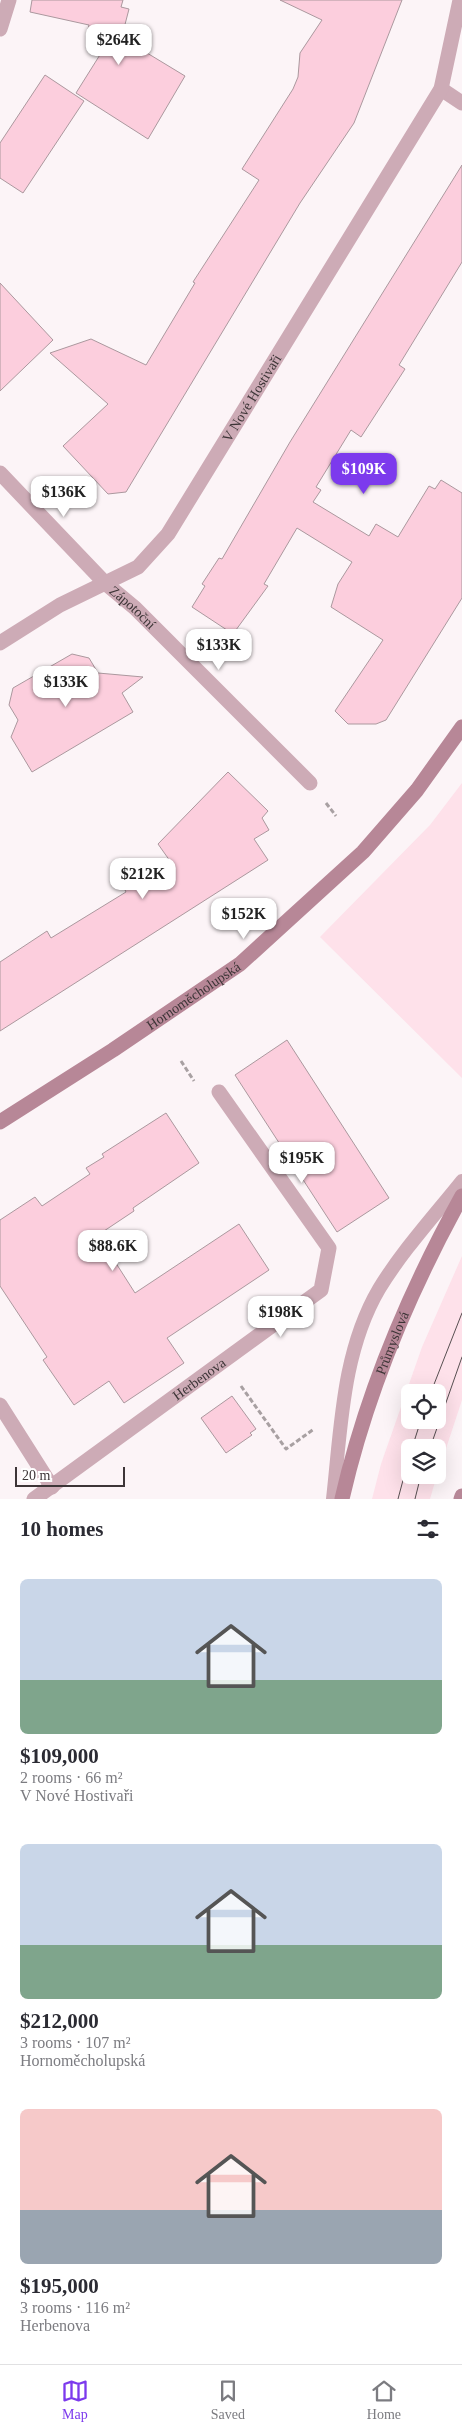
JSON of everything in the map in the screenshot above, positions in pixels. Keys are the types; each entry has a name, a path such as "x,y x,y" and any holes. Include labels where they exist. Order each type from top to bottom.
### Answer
{"street":[{"path":"0,29 9,0"},
{"name":"V Nové Hostivaři","path":"0,642 60,606 138,567 168,534 441,89 460,0"},
{"path":"441,89 462,104"},
{"name":"Zápotoční","path":"0,473 106,584 135,608 310,783"},
{"name":"Hornoměcholupská","path":"0,1122 113,1050 240,964 363,852 417,790 462,727"},
{"name":"Herbenova","path":"34,1499 50,1493 321,1290 329,1248 219,1092"},
{"name":"Průmyslová","path":"342,1499 369,1408 401,1322 425,1268 462,1196"},
{"path":"0,1405 50,1493"}],"lane":[{"path":"333,1499 348,1372 368,1312 391,1271 462,1181"}],"path":[{"path":"241,1386 286,1449 318,1427"}],"shaded area":[{"path":"462,783 462,1078 320,937 430,825"},
{"path":"462,1256 462,1400 446,1449 446,1439 401,1439 401,1484 434,1484 430,1499 372,1499 381,1464 401,1407 401,1429 446,1429 446,1384 409,1384 422,1347"}],"building":[{"path":"32,0 123,0 121,7 129,9 122,36 119,36 185,76 148,139 76,93 113,34 88,29 89,25 30,12"},
{"path":"280,0 402,0 354,123 300,203 126,492 108,494 63,446 108,404 50,353 91,339 146,365 195,283 193,282 259,180 242,169 293,89 298,77 300,53 322,20"},
{"path":"45,75 84,101 23,193 0,178 0,143"},
{"path":"462,165 462,262 399,365 405,369 361,437 351,430 316,487 321,490 313,502 369,536 376,524 398,537 429,486 435,489 441,480 462,493 462,598 386,720 376,724 348,724 335,711 383,640 331,607 338,584 352,562 297,528 264,584 268,586 233,634 192,607 205,586 202,584 219,558 222,559 290,442"},
{"path":"0,283 53,340 0,391"},
{"path":"72,654 89,658 98,673 143,677 122,693 133,712 32,772 11,737 18,720 9,705 13,688"},
{"path":"228,772 268,811 262,818 269,830 254,839 268,860 0,1031 0,962 47,931 51,938 126,892 125,890 170,861 158,844"},
{"path":"287,1040 389,1198 337,1232 235,1075"},
{"path":"166,1113 199,1163 133,1208 134,1211 98,1235 135,1293 239,1224 269,1270 167,1338 184,1363 124,1403 109,1381 74,1405 43,1360 47,1357 0,1286 0,1220 35,1197 42,1206 90,1174 86,1168 104,1157 102,1154"},
{"path":"232,1396 256,1429 250,1433 252,1435 226,1453 201,1418"}],"tram line":[{"path":"434,1384 462,1313"},
{"path":"433,1439 462,1357"},
{"path":"415,1439 418,1429"},
{"path":"398,1499 402,1484"},
{"path":"415,1499 419,1484"}]}
